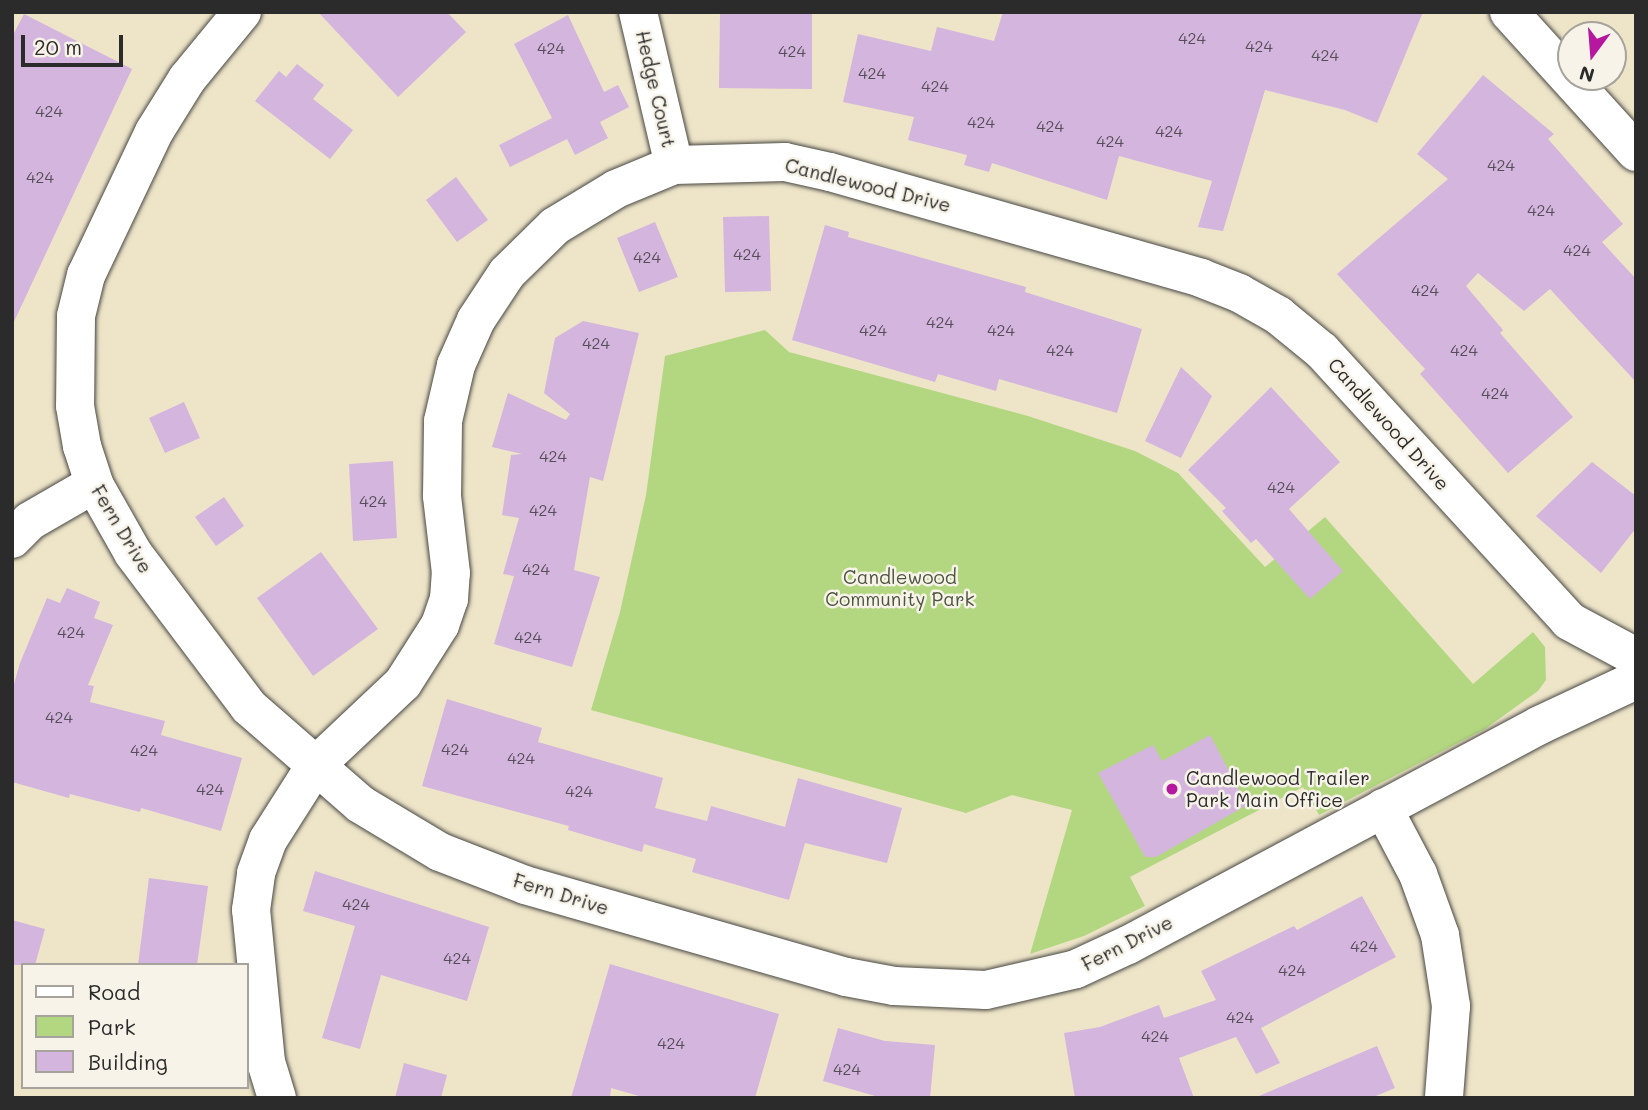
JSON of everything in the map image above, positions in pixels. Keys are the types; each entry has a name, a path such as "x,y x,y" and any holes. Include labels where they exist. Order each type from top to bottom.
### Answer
{"street":[{"name":"Fern Drive","path":"242,12 187,79 154,132 86,275 76,316 75,406 94,484 133,553 249,707 360,804 440,852 525,885 846,977 941,990 997,988 1076,969 1383,808 1636,680"},
{"name":"Hedge Court","path":"638,12 674,165"},
{"path":"1509,12 1636,152"},
{"name":"Candlewood Drive","path":"277,1098 266,1062 252,892 268,840 316,766 402,683 440,625 451,573 442,496 443,421 456,365 476,320 507,273 555,226 616,189 674,165 785,162 830,172 1202,278 1239,293 1278,315 1322,351 1569,621 1636,657"},
{"path":"12,539 30,521 94,484"},
{"path":"1383,808 1418,874 1440,935 1451,1006 1444,1098"}],"green space":[{"name":"Candlewood Community Park","path":"765,330 789,352 1028,416 1135,451 1178,473 1265,567 1325,517 1473,684 1533,632 1545,647 1546,680 1538,691 1485,729 1319,815 1303,787 1130,877 1145,906 1084,936 1030,954 1072,810 1012,795 966,813 591,710 620,612 646,495 665,356"}],"building":[{"path":"318,12 447,12 466,32 398,97"},
{"path":"720,12 812,13 812,89 719,88"},
{"path":"1003,12 1423,12 1377,123 1345,110 1265,90 1223,231 1198,227 1212,181 1119,156 1107,200 992,163 989,172 964,165 967,155 908,140 914,117 843,102 858,34 931,51 937,27 994,41"},
{"path":"24,14 132,69 12,326 12,37"},
{"path":"568,15 604,92 618,85 629,107 600,122 608,138 575,155 567,139 510,167 499,145 552,118 514,44"},
{"path":"297,64 324,85 313,99 353,130 330,159 255,101 279,71 286,77"},
{"path":"1483,75 1554,134 1548,139 1623,224 1602,242 1636,279 1636,382 1550,289 1524,311 1478,273 1466,286 1503,330 1500,333 1573,417 1508,473 1420,374 1425,369 1337,274 1448,179 1417,154"},
{"path":"456,177 488,220 457,242 426,200"},
{"path":"769,216 771,291 725,292 723,217"},
{"path":"655,222 678,277 639,292 617,238"},
{"path":"825,225 849,232 848,237 1026,287 1025,292 1142,329 1117,413 999,379 996,391 938,374 935,382 792,340"},
{"path":"583,321 639,333 603,481 590,477 574,570 600,577 572,667 494,644 514,576 503,574 519,518 502,515 511,455 522,454 492,447 508,393 566,420 570,414 544,393 555,338"},
{"path":"1181,367 1212,396 1181,458 1145,441"},
{"path":"1271,387 1340,462 1289,509 1343,571 1310,599 1256,539 1251,543 1222,511 1226,508 1188,470"},
{"path":"184,402 200,438 165,453 149,418"},
{"path":"393,461 397,538 353,541 349,464"},
{"path":"1592,462 1636,496 1636,528 1601,573 1536,516"},
{"path":"224,497 244,526 216,546 195,517"},
{"path":"321,552 378,629 313,676 257,598"},
{"path":"67,588 100,602 94,618 113,625 88,685 94,686 90,702 165,721 161,735 242,758 221,831 141,808 140,812 70,794 69,798 12,782 12,691 20,663 47,598 60,603"},
{"path":"447,699 542,728 538,742 663,778 655,808 707,821 711,806 785,827 798,778 902,808 887,863 805,843 789,900 692,872 696,859 644,844 642,852 568,830 569,826 422,786"},
{"name":"Candlewood Trailer Park Main Office","path":"1210,735 1247,805 1156,857 1145,857 1098,773 1153,745 1162,761"},
{"path":"315,871 489,927 467,1001 381,975 360,1049 322,1038 355,926 303,911"},
{"path":"149,878 208,886 197,963 138,963"},
{"path":"1362,896 1396,957 1261,1028 1280,1063 1256,1074 1236,1037 1179,1058 1194,1098 1075,1098 1064,1033 1100,1027 1159,1005 1164,1018 1216,1000 1201,971 1294,926 1297,930"},
{"path":"12,920 45,929 36,963 12,965"},
{"path":"610,964 779,1014 755,1098 646,1098 611,1088 610,1098 571,1098"},
{"path":"838,1028 885,1041 935,1045 930,1098 882,1098 823,1081"},
{"path":"1377,1046 1395,1088 1371,1098 1254,1098"},
{"path":"404,1063 447,1075 441,1098 395,1098"}],"place":[{"name":"Candlewood Trailer Park Main Office","path":"1172,789"}]}
